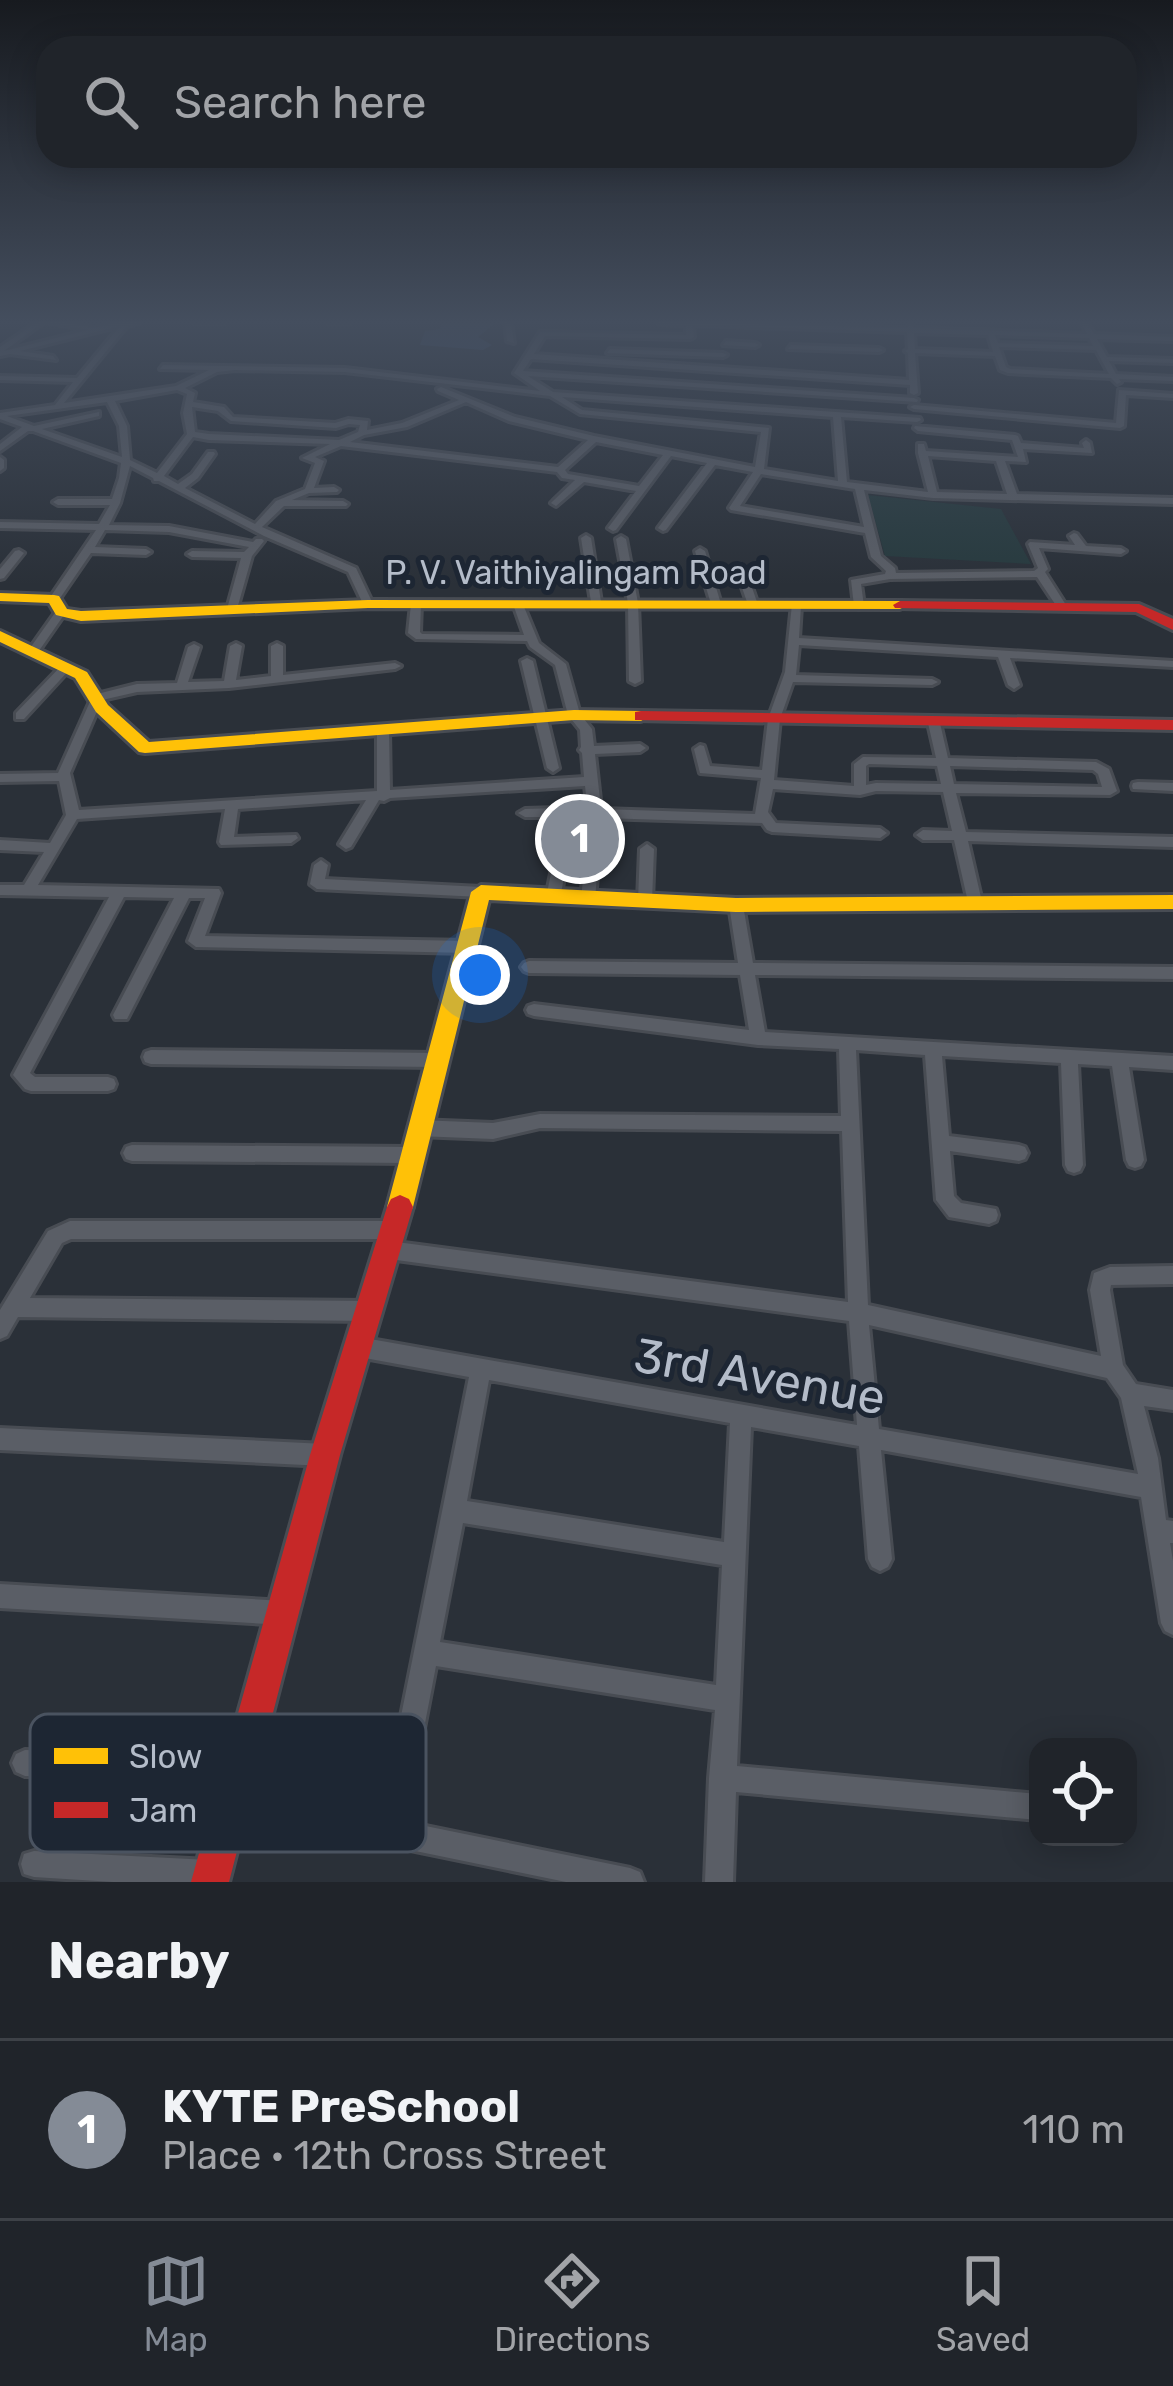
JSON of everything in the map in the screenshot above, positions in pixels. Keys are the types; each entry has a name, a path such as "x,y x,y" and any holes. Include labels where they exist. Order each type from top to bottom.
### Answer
{"street":[{"path":"0,416 39,410"},
{"path":"32,653 115,502 131,463 128,438 115,410"},
{"path":"157,479 191,434 190,410"},
{"path":"222,410 231,419 336,426 348,421 365,423 362,433"},
{"path":"303,422 317,410"},
{"path":"310,488 320,460 306,458 362,433 404,425 442,410"},
{"path":"490,410 667,455 859,488 933,495 1173,501"},
{"path":"576,410 766,430"},
{"path":"643,420 647,410"},
{"path":"718,426 724,410"},
{"path":"868,531 734,508 759,470 769,410 1003,435 1015,438 1023,460 922,453"},
{"path":"915,410 933,495"},
{"path":"966,410 1120,427 1121,410"},
{"path":"0,448 29,429 97,414"},
{"path":"837,415 843,485"},
{"path":"0,416 131,463 262,531 352,569 368,604"},
{"path":"223,437 231,419"},
{"path":"191,434 338,444 560,470 640,489"},
{"path":"560,470 594,439"},
{"path":"1021,446 1089,452 1086,443"},
{"path":"177,489 195,476 211,454"},
{"path":"613,528 667,455"},
{"path":"1000,459 1013,497"},
{"path":"663,528 712,462"},
{"path":"556,503 582,478"},
{"path":"232,609 250,550 279,503 288,494 310,488 334,490"},
{"path":"859,488 876,556 891,569 890,576"},
{"path":"58,502 115,502"},
{"path":"279,503 343,504"},
{"path":"0,525 169,529 250,550"},
{"path":"1074,536 1083,549"},
{"path":"586,538 596,602"},
{"path":"621,539 633,603 635,681"},
{"path":"1040,572 1043,569 1033,544 1121,551"},
{"path":"86,550 146,552"},
{"path":"192,554 250,550"},
{"path":"700,551 716,604"},
{"path":"0,576 10,560"},
{"path":"740,567 753,605"},
{"path":"859,606 856,582 890,576 1040,572"},
{"path":"1040,572 1061,605"},
{"name":"P. V. Vaithiyalingam Road","path":"0,597 57,606 82,616 368,604 596,602 1121,606 1169,619"},
{"path":"416,604 414,633 420,637 530,638"},
{"path":"518,604 530,638 560,664 574,716 586,729 595,813 588,899"},
{"path":"763,819 774,719 789,678 796,606"},
{"path":"0,636 81,675 145,748 539,716 1173,725"},
{"path":"794,641 1173,664"},
{"path":"229,684 236,646"},
{"path":"277,679 278,646"},
{"path":"181,687 194,647"},
{"path":"1003,654 1014,685"},
{"path":"527,662 553,768"},
{"path":"20,716 67,666"},
{"path":"97,698 137,688 229,684 395,666"},
{"path":"789,678 932,682"},
{"path":"28,891 73,815 64,776 97,698"},
{"path":"934,723 974,902"},
{"path":"346,844 379,797 383,730"},
{"path":"585,750 640,748"},
{"path":"700,749 705,770 860,791 876,787 1110,791 1104,772 1096,766 862,761 860,791"},
{"path":"0,778 64,776"},
{"path":"73,815 591,781"},
{"path":"1138,786 1173,787"},
{"path":"232,804 226,842 291,838"},
{"path":"525,813 558,812 568,823 553,898"},
{"path":"595,813 763,819 782,830 880,833"},
{"path":"922,836 1173,842"},
{"path":"0,845 54,848"},
{"path":"645,901 647,849"},
{"path":"321,865 316,884 553,898 736,905 1173,902"},
{"path":"0,890 214,893 196,941 469,947"},
{"path":"108,1084 31,1084 20,1075 119,892"},
{"path":"257,1714 326,1455 391,1240 481,892"},
{"path":"121,1015 184,893"},
{"path":"736,905 758,1037"},
{"path":"530,967 1173,973"},
{"path":"534,1010 758,1037 1173,1063"},
{"path":"847,1042 858,1313 880,1559"},
{"path":"933,1048 943,1188 950,1208 989,1215"},
{"path":"151,1057 437,1060"},
{"path":"1069,1058 1074,1165"},
{"path":"1120,1061 1135,1160"},
{"path":"418,1128 493,1131 540,1121 851,1124"},
{"path":"940,1142 1019,1153"},
{"path":"132,1153 411,1155"},
{"path":"0,1329 12,1296 55,1237 70,1230 391,1240 858,1313 1113,1369"},
{"path":"1173,1275 1101,1280 1113,1369 1130,1394 1147,1458 1148,1487 1164,1532 1173,1623"},
{"path":"12,1296 369,1311"},
{"name":"3rd Avenue","path":"358,1347 1148,1487"},
{"path":"414,1714 481,1370"},
{"path":"1130,1394 1173,1400"},
{"path":"719,1882 741,1417"},
{"path":"0,1439 326,1455"},
{"path":"454,1510 733,1555"},
{"path":"0,1596 284,1613"},
{"path":"426,1652 725,1700"},
{"path":"25,1762 30,1762"},
{"path":"722,1778 1029,1806"},
{"path":"426,1839 630,1882"},
{"path":"34,1864 196,1878"}],"green space":[{"path":"868,495 1001,509 1031,564 885,556"}],"traffic: slow":[{"path":"0,597 54,599 61,612 81,616 368,604 900,605"},
{"path":"0,636 81,675 102,708 145,748 574,715 641,716"},
{"path":"400,1207 481,892 736,905 1173,902"}],"traffic: jam":[{"path":"900,605 1139,608 1173,625"},
{"path":"641,716 1173,725"},
{"path":"255,1714 325,1455 400,1207"},
{"path":"210,1882 218,1852"}],"place":[{"name":"KYTE PreSchool","path":"580,839"}]}
